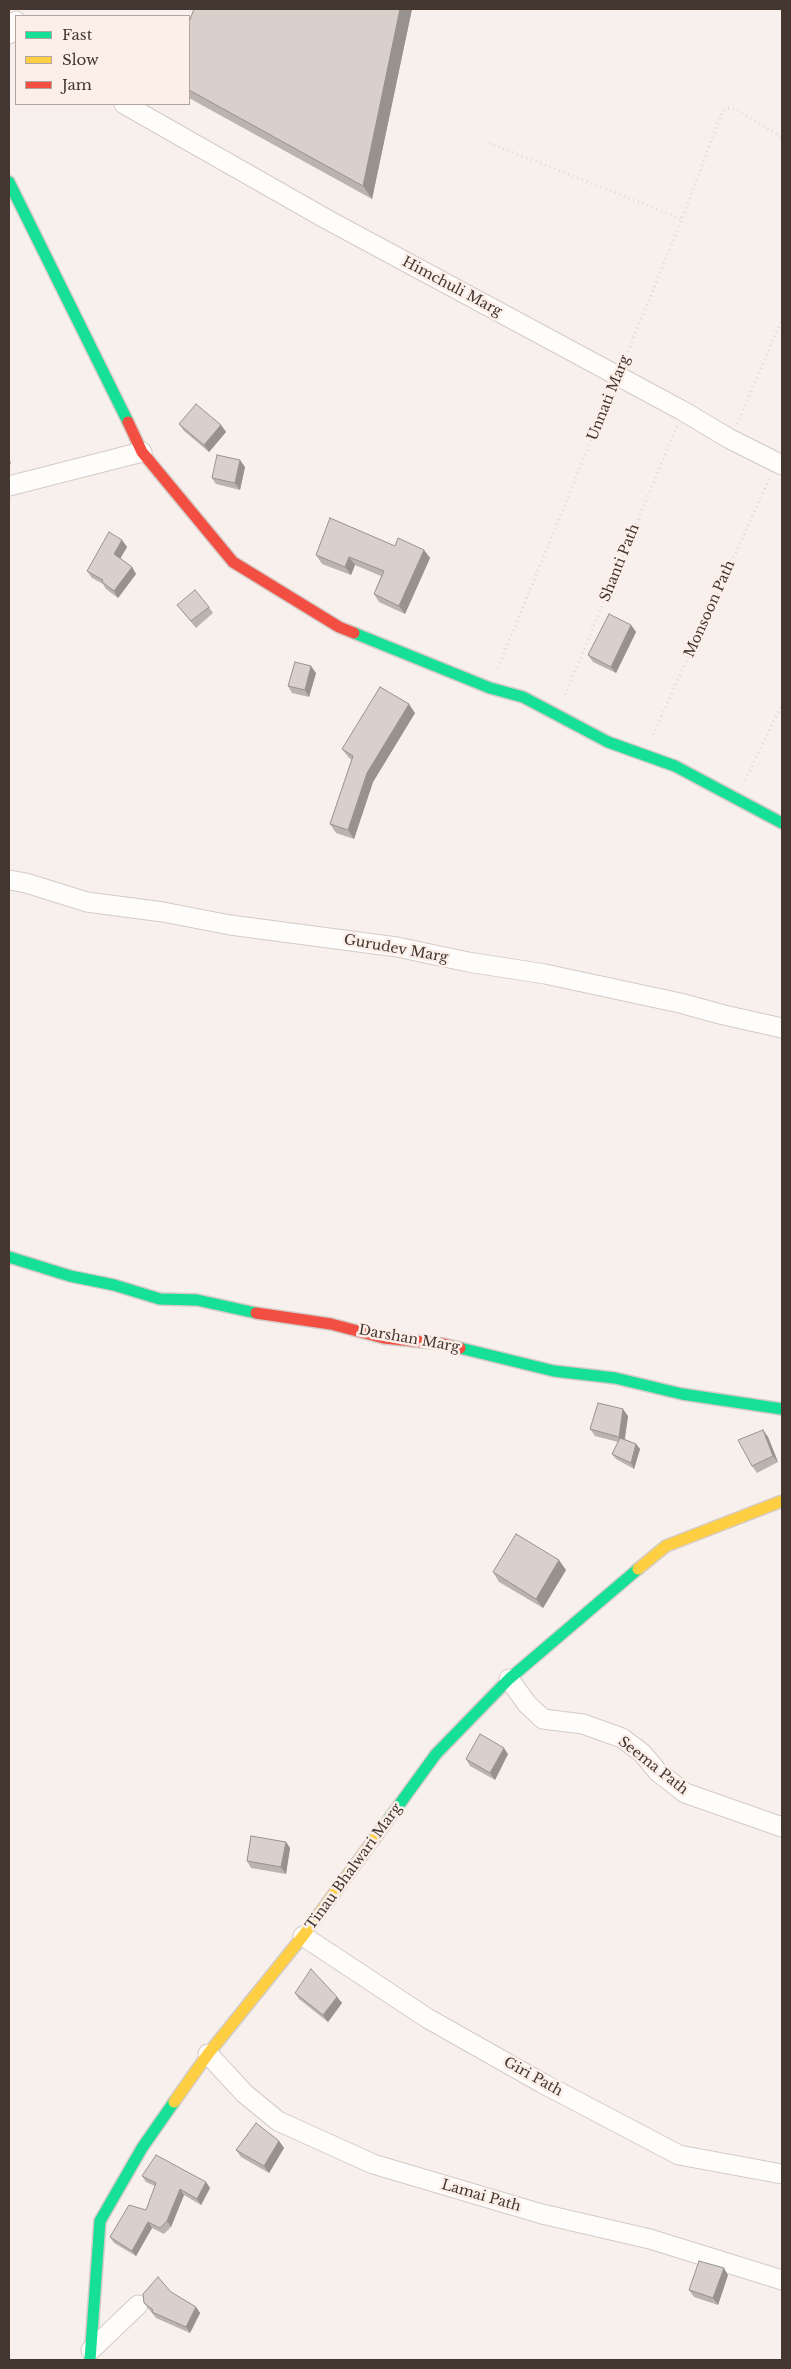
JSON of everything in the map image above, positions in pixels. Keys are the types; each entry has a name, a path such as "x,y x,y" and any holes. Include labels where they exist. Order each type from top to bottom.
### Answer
{"street":[{"path":"9,34 15,23"},
{"name":"Himchuli Marg","path":"126,105 328,220 683,411 730,439 780,463"},
{"path":"9,182 142,452 233,562 339,627 490,688 523,697 608,742 675,766 782,822"},
{"path":"9,486 142,452"},
{"name":"Gurudev Marg","path":"9,880 26,883 87,902 163,912 230,925 397,947 468,962 545,974 680,1003 724,1016 782,1028"},
{"name":"Darshan Marg","path":"9,1256 70,1276 114,1285 160,1299 197,1300 269,1316 331,1324 384,1338 444,1344 554,1371 615,1378 682,1394 782,1409"},
{"name":"Tinau Bhalwari Marg","path":"90,2355 100,2221 142,2148 208,2054 304,1936 436,1754 509,1680 585,1613 666,1546 782,1501"},
{"name":"Seema Path","path":"509,1680 527,1704 543,1719 583,1724 622,1738 642,1753 658,1772 685,1793 723,1808 782,1827"},
{"name":"Giri Path","path":"304,1936 427,2018 679,2155 782,2174"},
{"name":"Lamai Path","path":"208,2054 246,2094 278,2121 373,2164 542,2214 650,2239 782,2280"},
{"path":"90,2355 138,2305"}],"path":[{"name":"Unnati Marg","path":"490,688 682,219 722,112 727,108 735,109 782,138"},
{"path":"489,143 682,219"},
{"path":"730,439 782,319"},
{"name":"Shanti Path","path":"556,714 578,666 683,411"},
{"name":"Monsoon Path","path":"644,755 780,463"},
{"path":"736,798 782,704"}],"building":[{"path":"194,9 400,9 363,186 190,91 190,19"},
{"path":"196,404 221,425 204,445 179,424"},
{"path":"217,455 240,460 235,483 212,478"},
{"path":"330,518 395,546 398,538 424,550 399,606 374,594 384,571 349,557 345,567 316,555"},
{"path":"109,532 122,540 114,554 132,567 114,591 102,582 103,580 87,571"},
{"path":"195,590 209,607 191,621 177,605"},
{"path":"609,614 631,625 611,667 588,655"},
{"path":"295,662 311,666 305,690 288,686"},
{"path":"380,687 409,704 367,773 348,830 330,824 353,756 342,749"},
{"path":"598,1403 623,1409 619,1437 590,1429"},
{"path":"763,1430 773,1456 752,1466 738,1440"},
{"path":"620,1438 636,1444 631,1463 612,1454"},
{"path":"516,1534 559,1560 536,1599 493,1572"},
{"path":"480,1734 504,1748 490,1773 466,1759"},
{"path":"251,1836 286,1842 281,1867 247,1861"},
{"path":"311,1969 337,1997 323,2015 295,1993"},
{"path":"256,2123 279,2141 264,2166 236,2150"},
{"path":"156,2155 206,2182 197,2199 180,2189 167,2221 160,2228 148,2222 132,2251 110,2237 129,2205 146,2210 156,2183 142,2176"},
{"path":"699,2261 724,2268 713,2298 689,2290"},
{"path":"158,2277 171,2292 196,2307 186,2327 152,2312 153,2310 144,2303 143,2294"}],"traffic: fast":[{"path":"9,182 128,422"},
{"path":"354,633 490,688 523,697 608,742 675,766 782,823"},
{"path":"9,1257 70,1276 114,1285 160,1299 197,1300 256,1313"},
{"path":"460,1348 554,1371 615,1378 682,1394 782,1409"},
{"path":"375,1838 436,1754 509,1679 638,1569"},
{"path":"90,2360 100,2221 142,2148 174,2102"}],"traffic: slow":[{"path":"638,1569 666,1546 782,1501"},
{"path":"174,2102 208,2054 303,1936 375,1838"}],"traffic: jam":[{"path":"128,422 142,452 233,562 339,627 354,633"},
{"path":"256,1313 331,1324 384,1338 443,1344 460,1348"}]}
